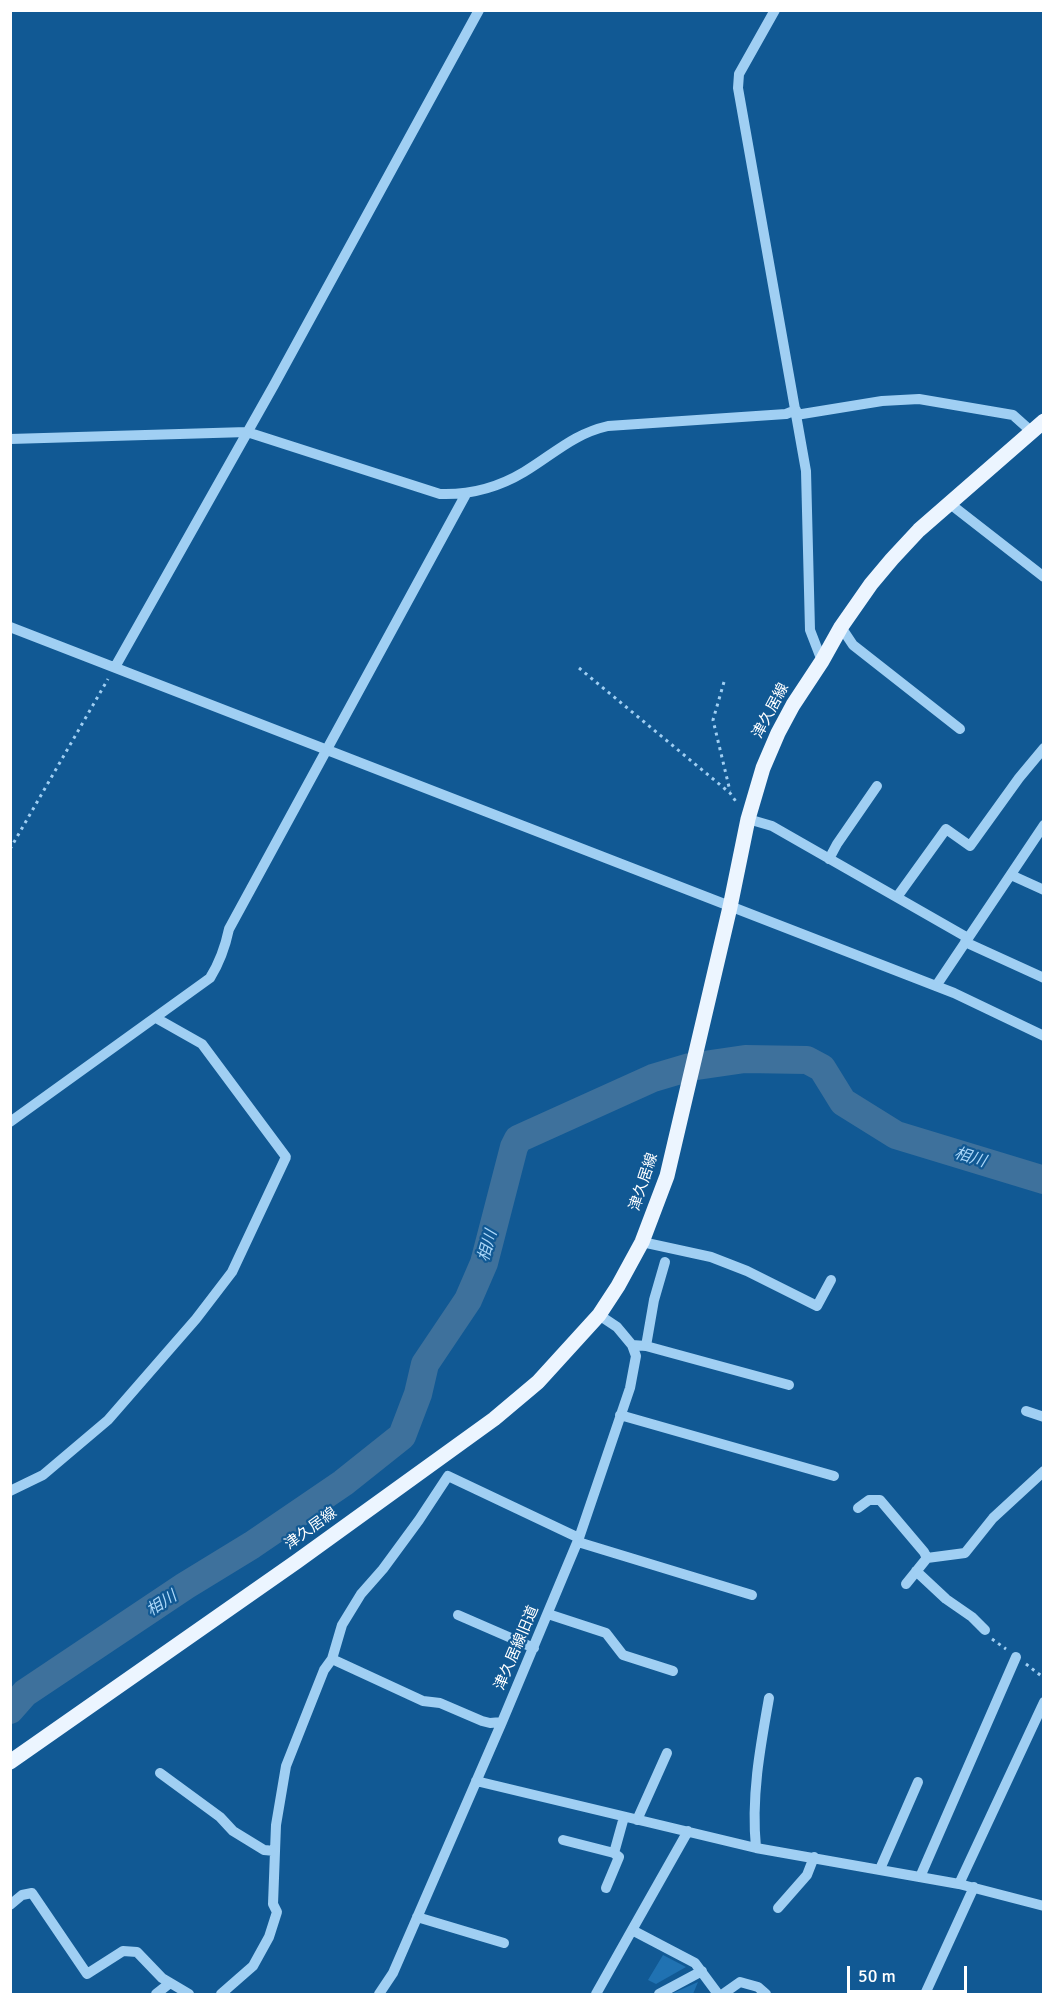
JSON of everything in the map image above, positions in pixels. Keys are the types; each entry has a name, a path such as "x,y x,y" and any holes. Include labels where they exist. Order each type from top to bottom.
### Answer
{"main road":[{"name":"津久居線","path":"10,1762 296,1562 494,1419 538,1382 598,1315 618,1286 642,1242 667,1176 704,1024 748,819 763,768 778,733 841,627 892,559 949,503 1044,421"}],"street":[{"path":"115,667 274,385 479,10"},
{"path":"775,10 739,74 738,88 796,413 807,489 810,630 822,661"},
{"path":"10,439 247,432 440,494 466,494 522,474 580,434 608,426 786,414 882,401 919,399 1013,416 1032,432"},
{"path":"10,1122 210,978 225,948 229,929 466,494"},
{"path":"949,503 1044,577"},
{"path":"10,627 936,986 1044,1036"},
{"path":"841,627 852,645 960,729"},
{"path":"897,897 946,829 970,846 1019,778 1044,748"},
{"path":"829,859 877,786"},
{"path":"748,819 772,826 897,897 966,940 1044,978"},
{"path":"936,986 1044,825"},
{"path":"1011,874 1044,890"},
{"path":"10,1491 43,1475 108,1420 196,1319 232,1272 286,1157 202,1044 156,1018"},
{"path":"642,1242 711,1257 747,1271 817,1306 831,1280"},
{"path":"646,1346 654,1300 665,1262"},
{"path":"598,1315 617,1328 632,1345 646,1346 789,1385"},
{"name":"津久居線旧道","path":"379,1995 393,1973 579,1540 634,1371 636,1356 632,1345"},
{"path":"1026,1411 1044,1417"},
{"path":"620,1415 834,1476"},
{"path":"436,1460 448,1476 579,1540 752,1595"},
{"path":"906,1584 927,1558 965,1553 993,1518 1044,1471"},
{"path":"221,1995 253,1966 269,1937 277,1912 273,1904 276,1825 286,1766 324,1670 332,1659 342,1625 361,1594 395,1553 448,1476"},
{"path":"858,1508 869,1500 880,1500 927,1558"},
{"path":"916,1571 985,1630"},
{"path":"548,1614 606,1633 623,1655 673,1671"},
{"path":"458,1616 534,1648"},
{"path":"920,1877 1016,1656"},
{"path":"332,1659 423,1701 440,1703 482,1721 502,1722"},
{"path":"756,1848 754,1826 758,1758 769,1698"},
{"path":"959,1884 1044,1702"},
{"path":"637,1820 667,1753"},
{"path":"160,1773 220,1817 233,1831 264,1850 275,1851"},
{"path":"476,1781 756,1848 974,1887 1044,1906"},
{"path":"880,1869 918,1782"},
{"path":"614,1853 624,1817"},
{"path":"596,1995 688,1831"},
{"path":"563,1840 614,1853 619,1857 606,1888"},
{"path":"778,1908 807,1875 814,1857"},
{"path":"925,1995 974,1887"},
{"path":"10,1905 22,1895 33,1893 87,1974 123,1951 137,1952 170,1983 189,1995"},
{"path":"417,1917 504,1943"},
{"path":"632,1930 695,1963 718,1995"},
{"path":"659,1995 702,1971"},
{"path":"723,1995 740,1982 758,1988 766,1995"},
{"path":"156,1995 170,1983"}],"path":[{"path":"10,849 115,667"},
{"path":"579,668 730,793 748,819"},
{"path":"724,682 713,720 730,793"}],"shaded area":[{"path":"663,1955 686,1967 656,1984 648,1980"},
{"path":"698,1982 693,1994 671,1994"}],"waterway":[{"name":"相川","path":"10,1710 25,1693 343,1483 402,1436 418,1394 425,1364 468,1300 484,1263 518,1139 653,1078 690,1067 745,1059 807,1060 822,1068 843,1102 896,1135 1044,1180"}]}
